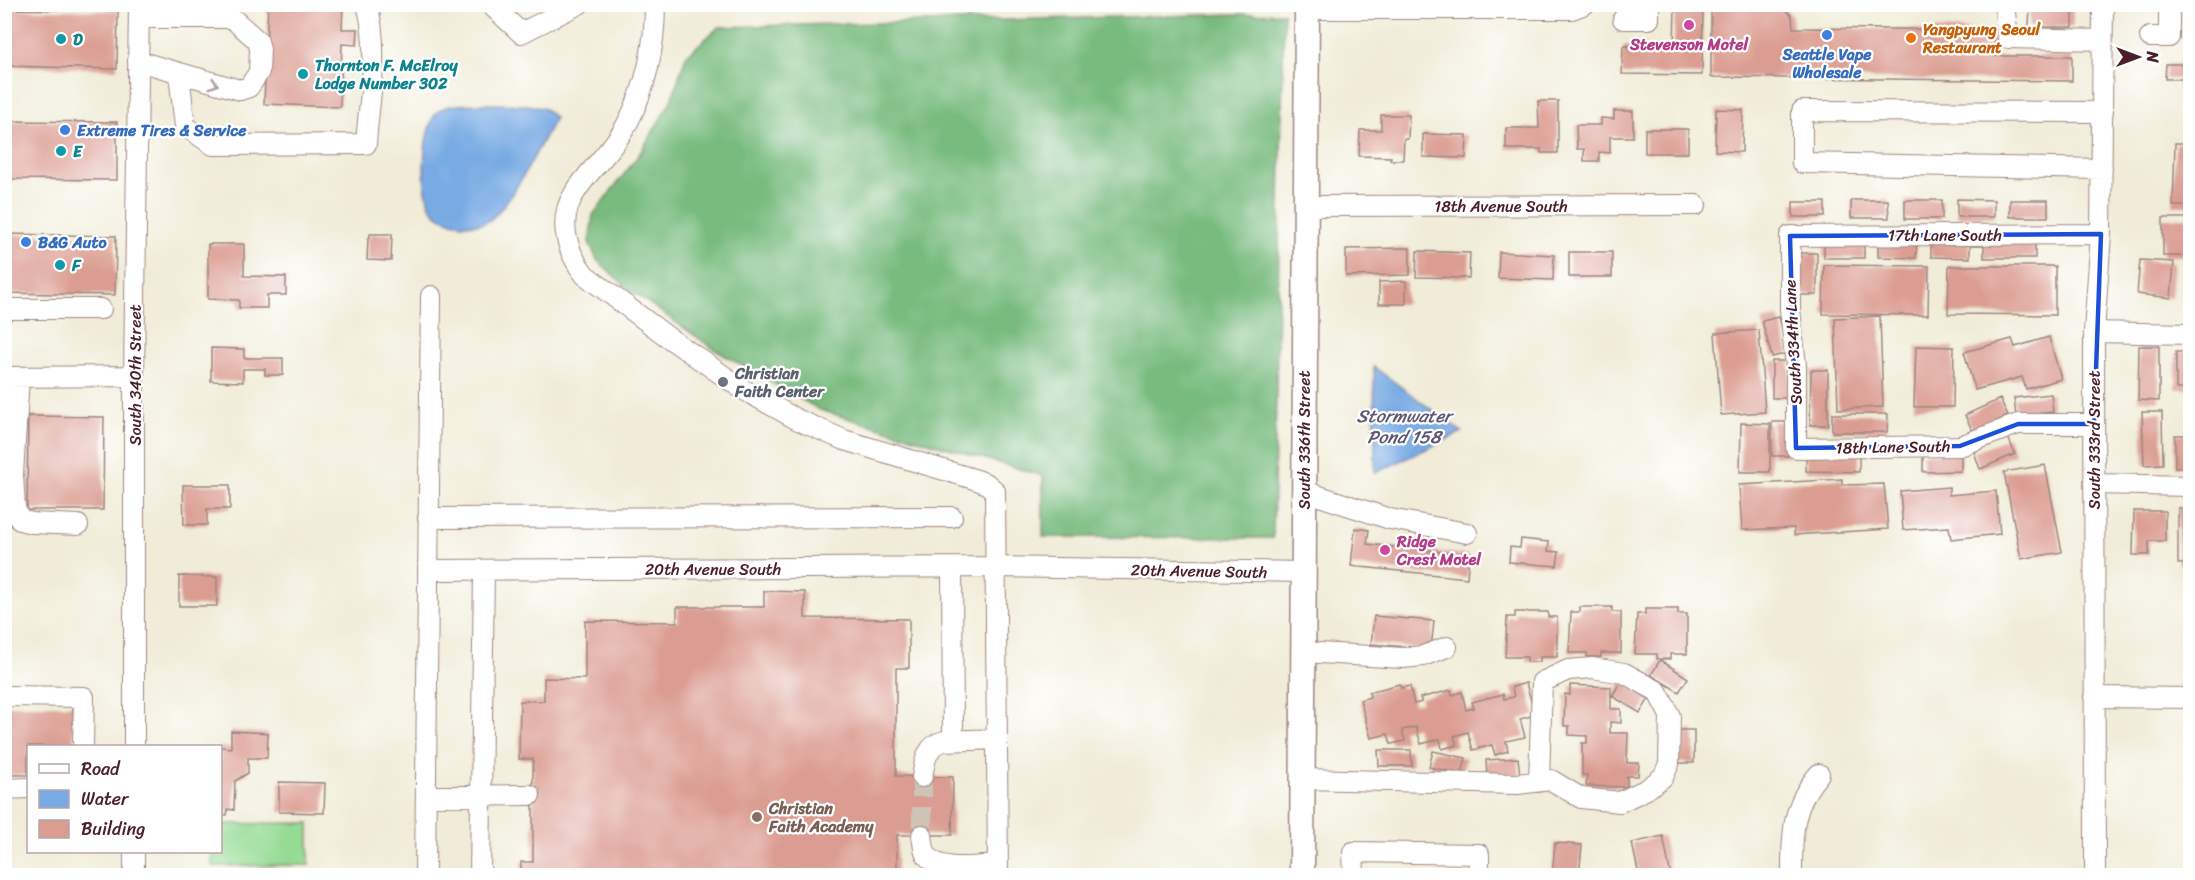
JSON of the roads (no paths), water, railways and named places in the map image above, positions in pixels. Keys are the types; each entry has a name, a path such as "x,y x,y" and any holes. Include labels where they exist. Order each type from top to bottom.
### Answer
{"main road":[{"name":"South 336th Street","path":"1302,876 1307,7"}],"street":[{"path":"179,74 185,126 213,145 366,144 368,101 374,77 373,41 367,4"},
{"path":"490,4 521,33 579,4"},
{"path":"655,4 654,38 648,67 628,123 615,145 574,194 568,209 566,228 568,246 574,261 600,287 677,344 744,390 796,419 844,440 987,484 995,491 998,871 953,871 926,855 922,835"},
{"path":"1307,7 1572,9 1585,4"},
{"path":"1623,19 1649,19 1649,4"},
{"path":"2004,4 2008,38 2102,40"},
{"name":"South 333rd Street","path":"2095,876 2094,332 2102,169 2103,4"},
{"path":"2150,37 2169,37 2169,4"},
{"path":"138,61 240,90 249,87 260,72 258,41 236,11 139,11"},
{"name":"South 340th Street","path":"134,745 134,376 139,11"},
{"path":"2102,169 1802,163 1802,111 2103,112"},
{"name":"18th Avenue South","path":"1306,207 1696,205"},
{"name":"17th Lane South","path":"1790,236 2100,234"},
{"name":"South 334th Lane","path":"1790,236 1790,309 1796,366 1796,448"},
{"path":"425,876 431,296"},
{"path":"4,309 101,309"},
{"path":"2094,332 2190,333"},
{"path":"78,525 32,523 20,520 15,508 13,474 12,377 134,376"},
{"name":"18th Lane South","path":"1796,448 1960,446 2018,424 2094,424"},
{"path":"2094,484 2190,486"},
{"path":"1304,490 1390,519 1467,533"},
{"path":"428,518 952,517"},
{"name":"20th Avenue South","path":"428,570 996,567 1304,572"},
{"path":"952,568 953,740"},
{"path":"480,876 484,570"},
{"path":"1303,652 1403,658 1423,656 1447,647"},
{"path":"1302,779 1517,784 1539,782 1551,780 1581,798 1620,802 1647,789 1663,777 1669,764 1670,716 1657,691 1624,672 1592,668 1568,670 1542,682 1539,782"},
{"path":"4,696 84,697 83,745"},
{"path":"2094,697 2190,698"},
{"path":"922,777 926,756 931,748 944,741 997,739"},
{"path":"1791,876 1795,816 1804,793 1818,774"},
{"path":"4,789 27,788"},
{"path":"427,796 530,795"},
{"path":"1354,876 1353,852 1479,854 1479,876"},
{"path":"134,853 134,876"}],"water":[{"path":"458,105 528,105 545,109 555,118 517,186 500,210 488,221 475,224 456,223 438,215 428,200 424,173 426,141 434,116 441,109"},
{"name":"Stormwater Pond 158","path":"1374,367 1462,432 1375,473"}],"tunnel":[{"path":"922,777 922,835"}],"place":[{"name":"Stevenson Motel","path":"1689,25"},
{"name":"Seattle Vape Wholesale","path":"1827,35"},
{"name":"Yangpyung Seoul Restaurant","path":"1911,38"},
{"name":"D","path":"61,39"},
{"name":"Thornton F. McElroy Lodge Number 302","path":"303,74"},
{"name":"Extreme Tires & Service","path":"65,130"},
{"name":"E","path":"61,151"},
{"name":"B&G Auto","path":"26,242"},
{"name":"F","path":"60,265"},
{"name":"Christian Faith Center","path":"723,382"},
{"name":"Ridge Crest Motel","path":"1385,550"},
{"name":"Christian Faith Academy","path":"757,817"}]}
